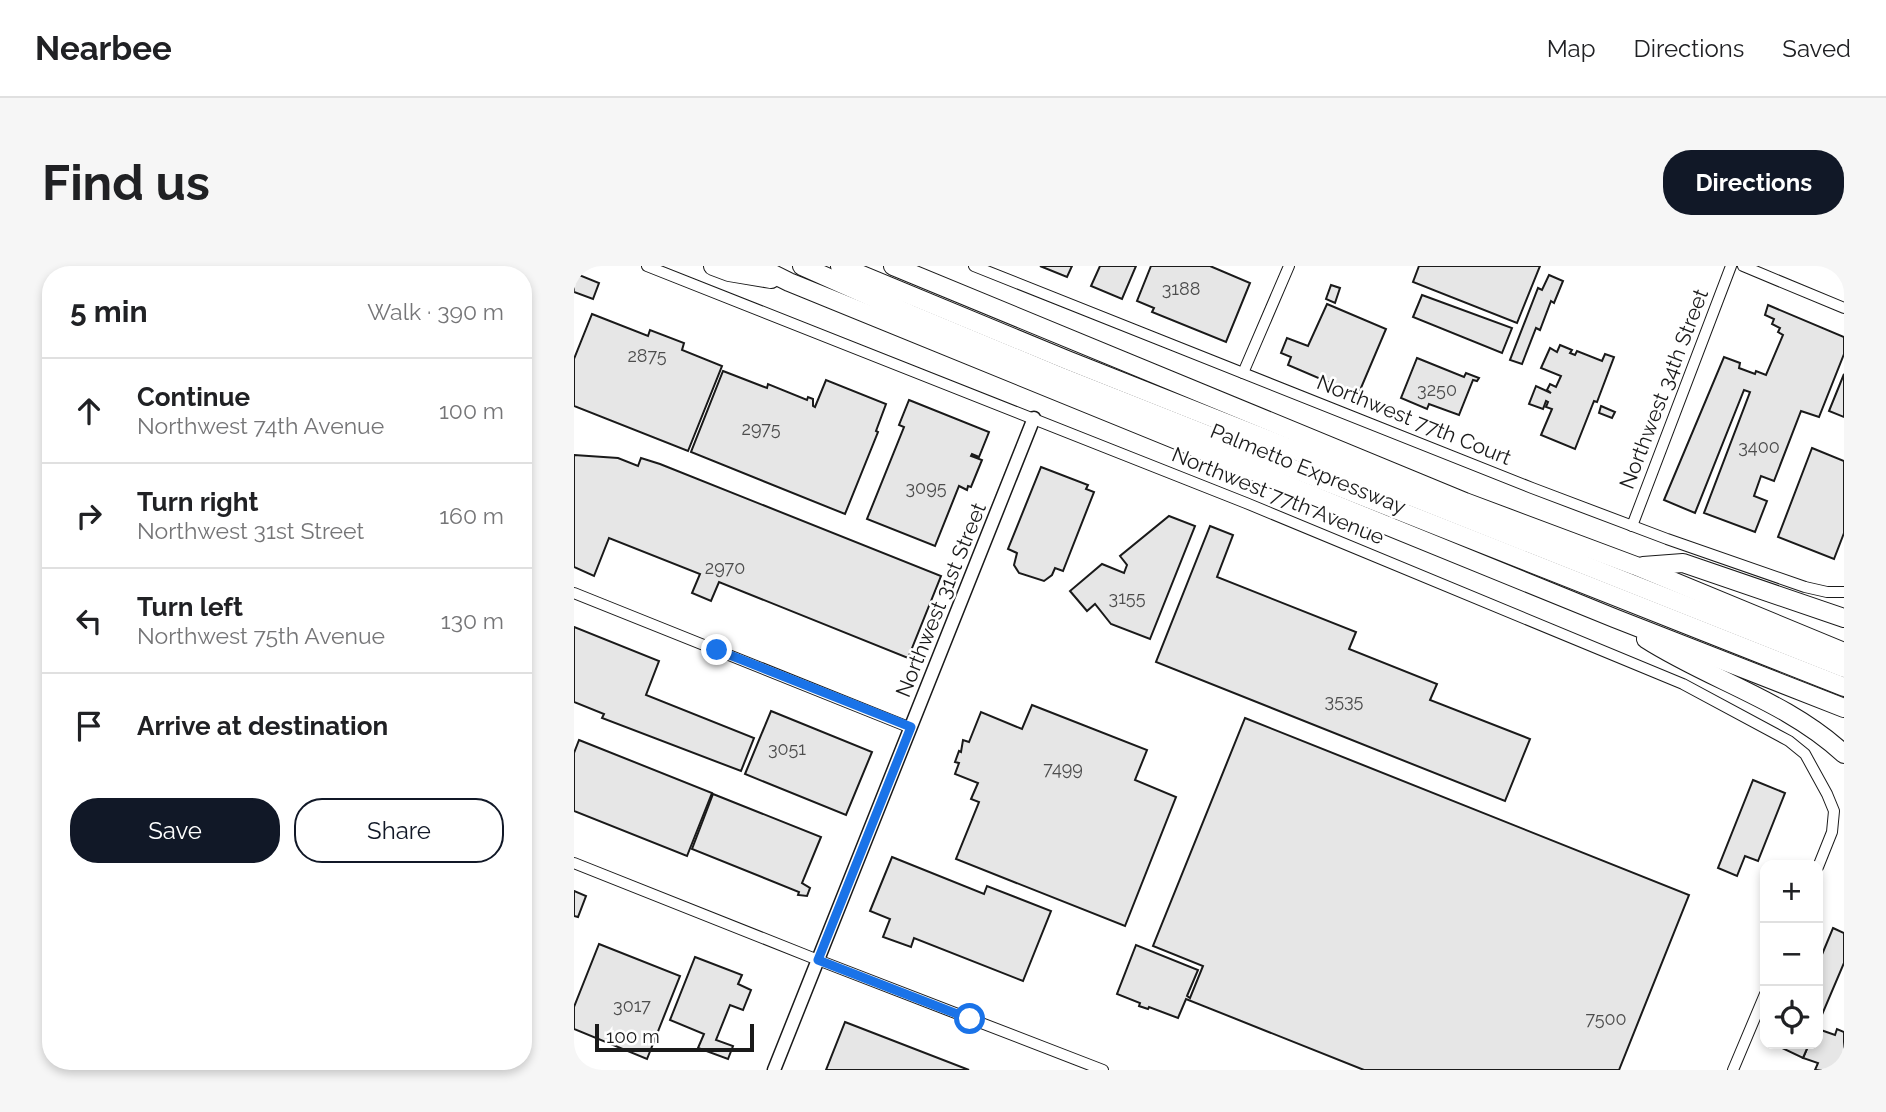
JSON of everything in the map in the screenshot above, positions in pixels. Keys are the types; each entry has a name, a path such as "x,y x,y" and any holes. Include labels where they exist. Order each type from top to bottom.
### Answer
{"highway":[{"path":"713,266 729,272 789,282"},
{"name":"Palmetto Expressway","path":"757,266 789,282 1614,618 1844,708"},
{"path":"802,266 1059,376 1844,687"},
{"path":"840,266 1080,365 1844,668"},
{"name":"Palmetto Expressway","path":"893,266 1465,502 1636,566 1844,652"},
{"path":"1636,566 1683,563 1844,618"},
{"path":"1614,618 1672,656 1806,723 1844,754"}],"street":[{"name":"Northwest 77th Avenue","path":"647,266 1246,503 1683,684 1790,741 1805,754 1828,794 1834,811 1832,832 1821,860"},
{"name":"Northwest 77th Court","path":"974,266 1632,526 1813,589 1844,593"},
{"path":"1243,373 1289,266"},
{"name":"Northwest 34th Street","path":"1632,526 1731,266"},
{"path":"1743,266 1844,308"},
{"name":"Northwest 31st Street","path":"774,1070 1034,418"},
{"path":"574,593 911,727"},
{"path":"574,863 1103,1070"},
{"path":"1734,1070 1760,1005"}],"building":[{"path":"1040,266 1072,266 1067,277"},
{"path":"1100,266 1136,266 1122,299 1091,286"},
{"path":"1151,266 1210,266 1250,283 1226,342 1152,312 1154,308 1137,301"},
{"path":"1419,266 1540,266 1517,323 1413,282"},
{"path":"574,273 599,283 593,299 574,292"},
{"path":"1549,275 1563,281 1554,303 1551,301 1540,330 1536,328 1522,364 1510,360 1538,288 1542,290"},
{"path":"1331,285 1340,288 1335,303 1326,299"},
{"path":"1422,295 1512,328 1502,353 1413,317"},
{"path":"1327,304 1386,329 1358,395 1288,365 1291,357 1281,353 1287,338 1308,346"},
{"path":"1768,305 1844,337 1844,354 1819,417 1801,411 1774,481 1761,476 1754,496 1767,501 1755,532 1704,513 1750,392 1744,390 1695,513 1664,500 1724,357 1740,363 1739,368 1766,375 1783,335 1778,332 1780,328 1772,324 1774,319 1765,315"},
{"path":"592,314 648,336 650,330 684,343 682,350 722,366 688,451 574,406 574,359"},
{"path":"1560,345 1572,350 1570,353 1575,355 1577,351 1602,361 1605,354 1614,357 1575,449 1541,435 1552,409 1546,407 1548,402 1546,401 1543,409 1529,404 1536,386 1551,393 1547,390 1550,384 1556,387 1561,376 1541,368 1550,348 1557,352"},
{"path":"1417,358 1464,377 1466,373 1479,378 1477,381 1473,380 1459,415 1429,404 1427,409 1401,398"},
{"path":"723,371 767,388 768,384 807,400 808,397 813,399 815,407 826,380 886,404 876,431 878,432 845,514 691,452"},
{"path":"1844,374 1844,417 1829,411"},
{"path":"909,400 989,432 979,457 972,454 971,456 982,460 971,487 968,486 967,490 959,486 935,546 867,519 904,427 899,425"},
{"path":"1601,406 1615,412 1612,418 1599,413"},
{"path":"1812,448 1844,461 1844,533 1834,559 1778,537"},
{"path":"574,455 618,458 638,466 641,458 660,464 941,576 908,658 719,582 711,601 692,593 700,574 609,538 594,576 574,567"},
{"path":"1041,467 1088,485 1086,489 1094,492 1063,571 1055,568 1052,575 1044,581 1019,573 1014,565 1017,553 1008,549"},
{"path":"1169,516 1195,526 1150,639 1111,624 1095,604 1087,611 1070,591 1102,564 1124,573 1127,565 1120,556"},
{"path":"1210,526 1233,535 1217,577 1356,632 1349,649 1437,684 1430,700 1530,739 1505,801 1156,662"},
{"path":"574,627 659,661 646,695 754,738 741,771 602,718 604,714 574,702"},
{"path":"1032,705 1147,750 1135,780 1176,797 1125,926 956,859 979,802 971,799 978,783 955,774 959,763 955,762 959,751 961,752 963,740 969,742 981,712 1022,729"},
{"path":"771,711 872,752 846,815 745,774"},
{"path":"1245,718 1689,895 1619,1070 1364,1070 1186,999 1178,1018 1139,1006 1140,1003 1117,994 1136,945 1198,970 1187,996 1190,998 1203,966 1153,946"},
{"path":"579,740 712,793 687,856 574,811 574,753"},
{"path":"1753,780 1785,793 1758,861 1745,856 1737,876 1718,868"},
{"path":"713,794 821,837 802,883 810,888 807,896 798,895 799,892 692,849"},
{"path":"892,857 984,894 987,886 1051,911 1023,981 914,938 911,947 883,937 890,919 870,911"},
{"path":"574,891 586,896 578,917 574,916"},
{"path":"1833,928 1844,933 1844,963 1823,1012 1823,986 1823,952"},
{"path":"599,944 680,976 647,1059 574,1029 574,1007"},
{"path":"695,957 742,975 738,984 751,990 743,1010 730,1005 716,1040 733,1046 728,1059 698,1048 704,1034 670,1020"},
{"path":"845,1022 969,1070 826,1070"},
{"path":"1837,1029 1844,1032 1844,1070 1815,1070 1818,1063 1803,1058 1807,1049 1823,1049 1823,1031 1835,1035"},
{"path":"1784,1049 1807,1049 1803,1058"}],"route":[{"path":"717,650 911,727 818,960 970,1019"}]}
